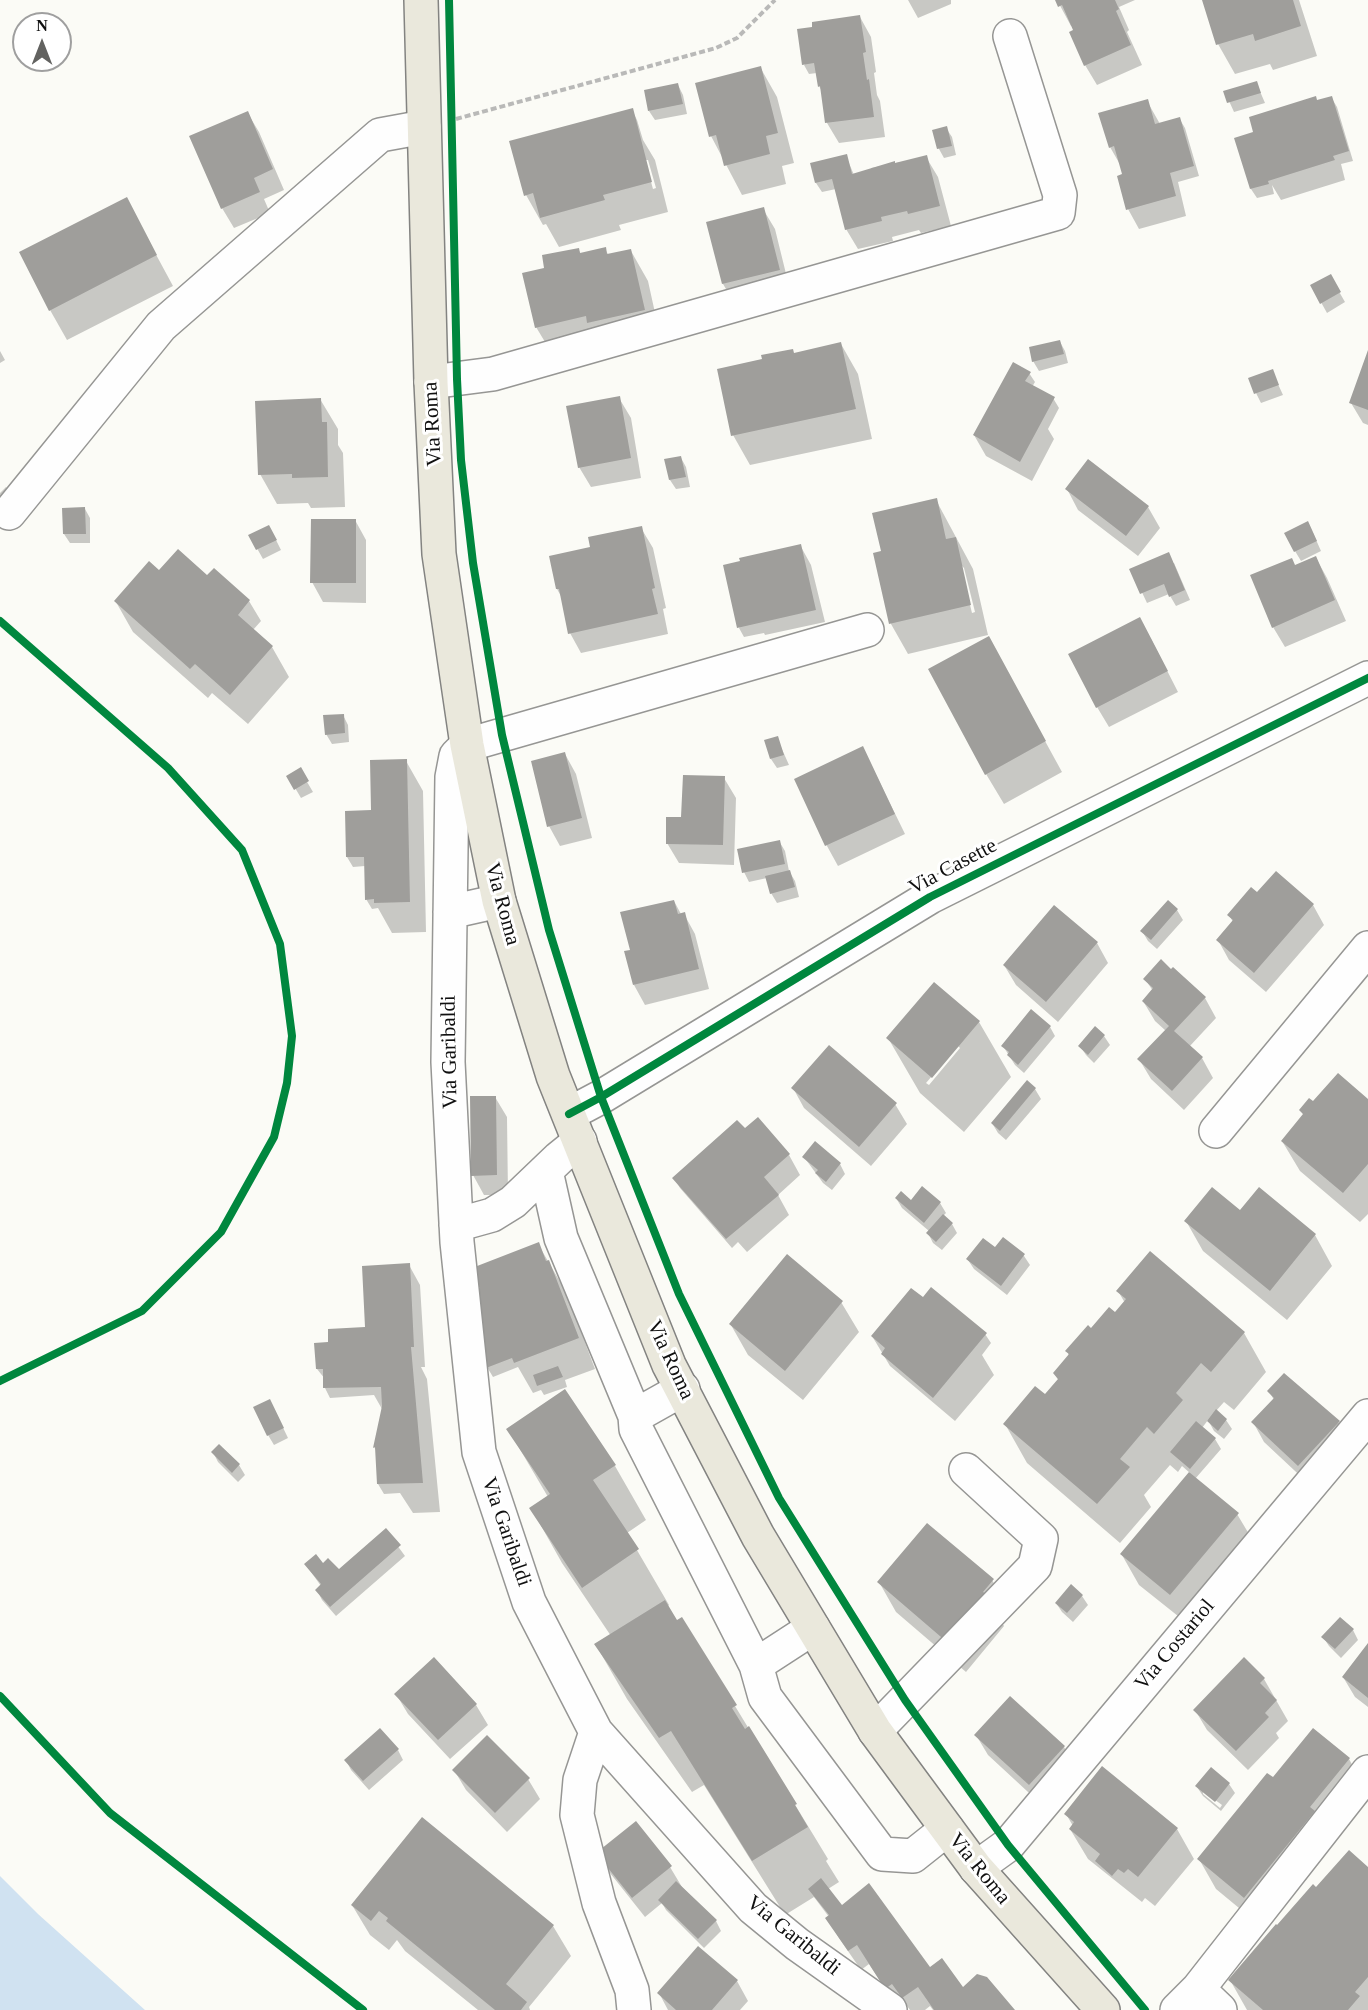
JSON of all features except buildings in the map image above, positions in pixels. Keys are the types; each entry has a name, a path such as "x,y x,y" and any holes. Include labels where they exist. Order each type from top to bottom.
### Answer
{"main road":[{"name":"Via Roma","path":"421,0 438,124 431,382 439,554 467,745 499,901 553,1076 669,1365 758,1536 875,1731 976,1868 1098,2007"}],"street":[{"path":"431,382 494,374 1058,213 1060,195 1010,36"},
{"path":"9,513 161,326 380,135 438,124"},
{"path":"467,745 867,630"},
{"name":"Via Casette","path":"456,1225 492,1215 513,1202 546,1171 574,1128 601,1097 930,897 1368,678"},
{"name":"Via Garibaldi","path":"467,745 456,756 452,777 448,1062 456,1225 479,1452 529,1602 596,1732 753,1908 797,1944 890,2010"},
{"path":"450,912 499,901"},
{"path":"1216,1131 1368,948"},
{"path":"546,1171 561,1238 635,1416 636,1429 756,1665 765,1697 882,1854 913,1856 947,1829"},
{"path":"635,1416 683,1389"},
{"name":"Via Costariol","path":"976,1868 1008,1845 1368,1416"},
{"path":"875,1731 1035,1566 1041,1539 966,1470"},
{"path":"756,1665 813,1628"},
{"path":"596,1732 580,1780 577,1815 599,1903 632,1990 634,2010"},
{"path":"1199,2003 1368,1772"}],"path":[{"path":"438,124 716,48 737,38 775,0"}],"water":[{"path":"0,1876 38,1914 145,2010 0,2010"}],"cycle path":[{"path":"449,0 457,379 461,460 473,563 502,735 549,930 601,1097 679,1294 779,1498 905,1700 1008,1845 1145,2010"},
{"path":"0,621 168,768 242,850 280,944 292,1036 287,1083 274,1137 221,1232 142,1311 0,1381"},
{"path":"569,1114 601,1097 930,897 1368,678"},
{"path":"0,1696 110,1813 363,2010"}]}
